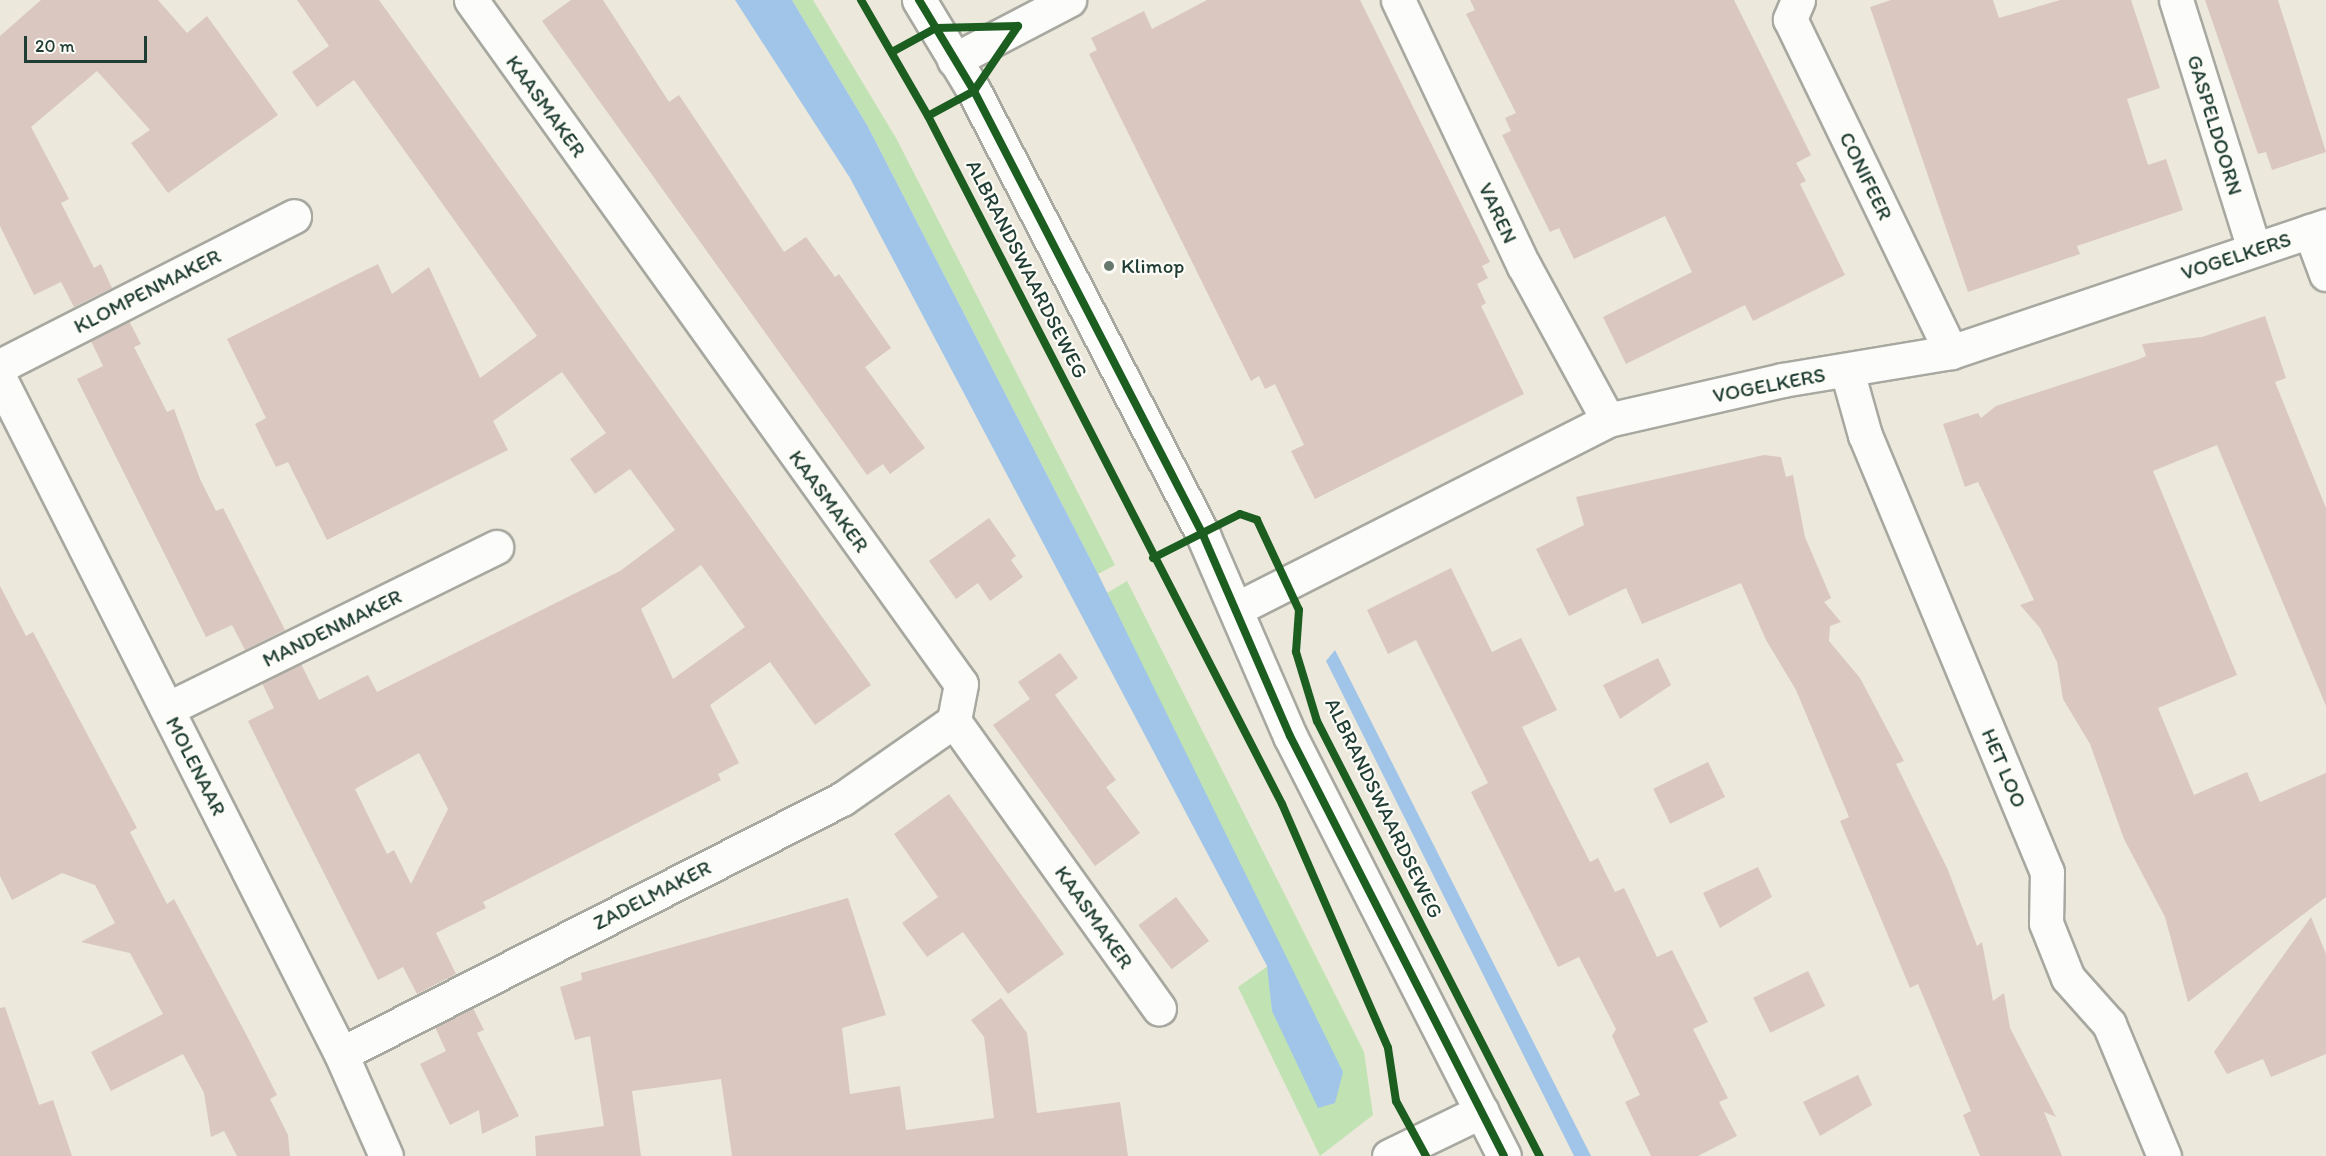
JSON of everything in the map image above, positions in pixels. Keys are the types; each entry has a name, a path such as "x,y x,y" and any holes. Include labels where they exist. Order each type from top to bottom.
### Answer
{"street":[{"name":"KAASMAKER","path":"471,0 961,684 954,721 1159,1008"},
{"name":"ALBRANDSWAARDSEWEG","path":"919,0 954,60 1236,609 1290,736 1504,1156"},
{"path":"954,60 1069,0"},
{"name":"VAREN","path":"1398,0 1524,266 1608,420"},
{"name":"CONIFEER","path":"1798,0 1790,19 1951,352"},
{"name":"GASPELDOORN","path":"2176,0 2254,249"},
{"name":"KLOMPENMAKER","path":"0,366 294,216"},
{"path":"2318,229 2326,274"},
{"name":"VOGELKERS","path":"1236,609 1608,420 1951,352 2318,229"},
{"name":"HET LOO","path":"1847,371 1865,435 2047,872 2046,923 2068,978 2109,1024 2164,1156"},
{"name":"MOLENAAR","path":"0,379 341,1054 386,1156"},
{"name":"MANDENMAKER","path":"167,709 496,547"},
{"name":"ZADELMAKER","path":"341,1054 842,799 954,721"},
{"path":"1389,1156 1482,1111"}],"green space":[{"path":"792,0 813,0 896,138 1115,565 1098,574 867,125"},
{"path":"1127,581 1364,1052 1373,1115 1320,1156 1238,987 1268,966 1272,1011 1335,1103 1107,593"}],"water":[{"path":"735,0 792,0 867,125 1098,574 1343,1072 1335,1103 1318,1108 1272,1011 1267,966 850,178"},
{"path":"1335,650 1591,1156 1574,1156 1326,661"}],"building":[{"path":"41,0 158,0 187,33 207,16 278,115 168,193 131,143 150,130 97,71 31,127 69,199 61,203 94,268 101,264 112,288 74,307 61,282 34,295 0,226 0,36"},
{"path":"297,0 379,0 871,685 815,725 770,662 710,705 739,763 718,774 721,780 483,902 486,908 436,933 456,974 417,994 403,967 378,980 291,808 248,721 274,708 262,683 301,664 319,700 368,675 377,692 620,571 675,530 630,469 595,494 570,459 606,433 562,372 493,421 508,450 327,540 288,462 276,467 265,445 255,424 266,418 227,339 378,264 392,294 429,267 480,378 537,336 354,80 317,107 292,72 329,46","holes":["701,565 745,627 673,679 641,609","419,753 448,809 411,884 394,850 387,854 355,789"]},
{"path":"571,0 603,0 669,102 679,95 784,252 806,237 835,277 839,274 891,348 865,367 925,448 890,474 883,464 867,475 542,21"},
{"path":"1207,0 1360,0 1490,262 1482,266 1488,278 1477,284 1486,303 1481,306 1524,394 1315,499 1291,451 1304,445 1275,384 1265,389 1259,376 1251,381 1089,54 1097,50 1091,38 1144,11 1152,29"},
{"path":"1470,0 1734,0 1811,155 1796,163 1806,181 1800,184 1845,275 1753,321 1745,305 1626,364 1603,317 1692,272 1665,216 1574,259 1559,228 1550,232 1502,135 1511,131 1505,118 1516,113 1466,14 1475,10"},
{"path":"1891,0 1993,0 1999,18 2060,0 2131,0 2160,88 2127,99 2148,165 2166,159 2183,210 2077,246 2080,254 1968,292 1870,7"},
{"path":"2205,0 2278,0 2326,152 2272,170 2266,152 2258,154"},
{"path":"2265,316 2286,378 2275,382 2326,508 2326,706 2217,445 2153,471 2237,675 2158,708 2194,795 2247,772 2260,802 2326,773 2326,897 2188,1002 2165,917 2124,839 2090,744 2063,699 2057,662 2040,628 2020,605 2034,600 1978,482 1965,487 1943,424 1978,413 1981,418 1996,406 2137,360 2146,356 2142,344 2202,337"},
{"path":"129,321 141,344 134,347 167,412 174,409 200,479 216,511 223,508 285,630 245,650 232,625 206,637 77,379 103,366 91,341"},
{"path":"1764,455 1781,457 1786,477 1793,475 1805,537 1831,598 1824,602 1841,622 1830,626 1829,641 1860,678 1904,761 1896,764 1948,870 1977,946 1982,942 1993,1001 2004,993 2010,1028 2056,1117 2044,1112 2062,1156 1980,1156 1963,1115 1971,1111 1918,984 1910,988 1840,821 1849,817 1796,690 1766,640 1741,583 1642,624 1626,588 1569,616 1536,549 1584,525 1576,497"},
{"path":"989,518 1016,556 1011,560 1023,577 990,601 978,583 956,599 929,561"},
{"path":"1451,568 1492,652 1521,638 1557,710 1522,727 1590,862 1598,858 1615,892 1624,888 1657,957 1672,950 1708,1022 1693,1029 1728,1098 1719,1102 1737,1136 1698,1156 1651,1156 1625,1102 1640,1095 1612,1036 1616,1029 1579,957 1558,967 1471,792 1488,783 1416,640 1388,654 1367,610"},
{"path":"0,586 26,636 33,632 137,828 130,832 167,904 174,899 247,1036 277,1095 270,1099 288,1135 290,1156 237,1156 224,1131 211,1137 204,1093 183,1054 111,1091 91,1052 163,1014 130,953 81,942 115,923 95,885 62,873 12,900 0,876"},
{"path":"1060,653 1078,678 1055,695 1116,780 1106,787 1140,833 1095,866 993,725 1030,699 1018,682"},
{"path":"1658,658 1671,685 1620,719 1603,685"},
{"path":"1708,762 1725,797 1670,824 1653,789"},
{"path":"949,794 1064,954 1008,994 963,932 927,957 902,923 938,897 894,834"},
{"path":"1758,867 1772,897 1720,928 1703,893"},
{"path":"1176,897 1209,941 1172,969 1138,925"},
{"path":"848,898 886,1015 842,1028 850,1094 900,1086 906,1130 994,1118 984,1037 971,1020 1001,998 1027,1033 1037,1113 1120,1102 1128,1156 732,1156 721,1079 632,1091 641,1156 536,1156 535,1136 604,1126 590,1036 575,1040 560,987 582,980 581,973"},
{"path":"2311,917 2326,954 2326,1054 2271,1077 2263,1059 2227,1074 2214,1052"},
{"path":"1808,971 1825,1006 1770,1033 1753,998"},
{"path":"5,1007 39,1105 53,1100 72,1156 0,1156 0,1008"},
{"path":"473,1008 484,1030 477,1033 519,1116 482,1134 479,1110 450,1125 420,1064 446,1051 435,1027"},
{"path":"1858,1075 1872,1105 1820,1136 1803,1102"}],"cycle path":[{"path":"861,0 928,116 1282,804 1388,1048 1396,1101 1426,1156"},
{"path":"919,0 974,91 1203,535 1290,736 1504,1156"},
{"path":"892,52 936,28 1018,26 974,91 928,116"},
{"path":"1153,558 1240,514 1257,520 1299,610 1296,652 1317,721 1540,1156"}],"place":[{"name":"Klimop","path":"1109,266"}]}
